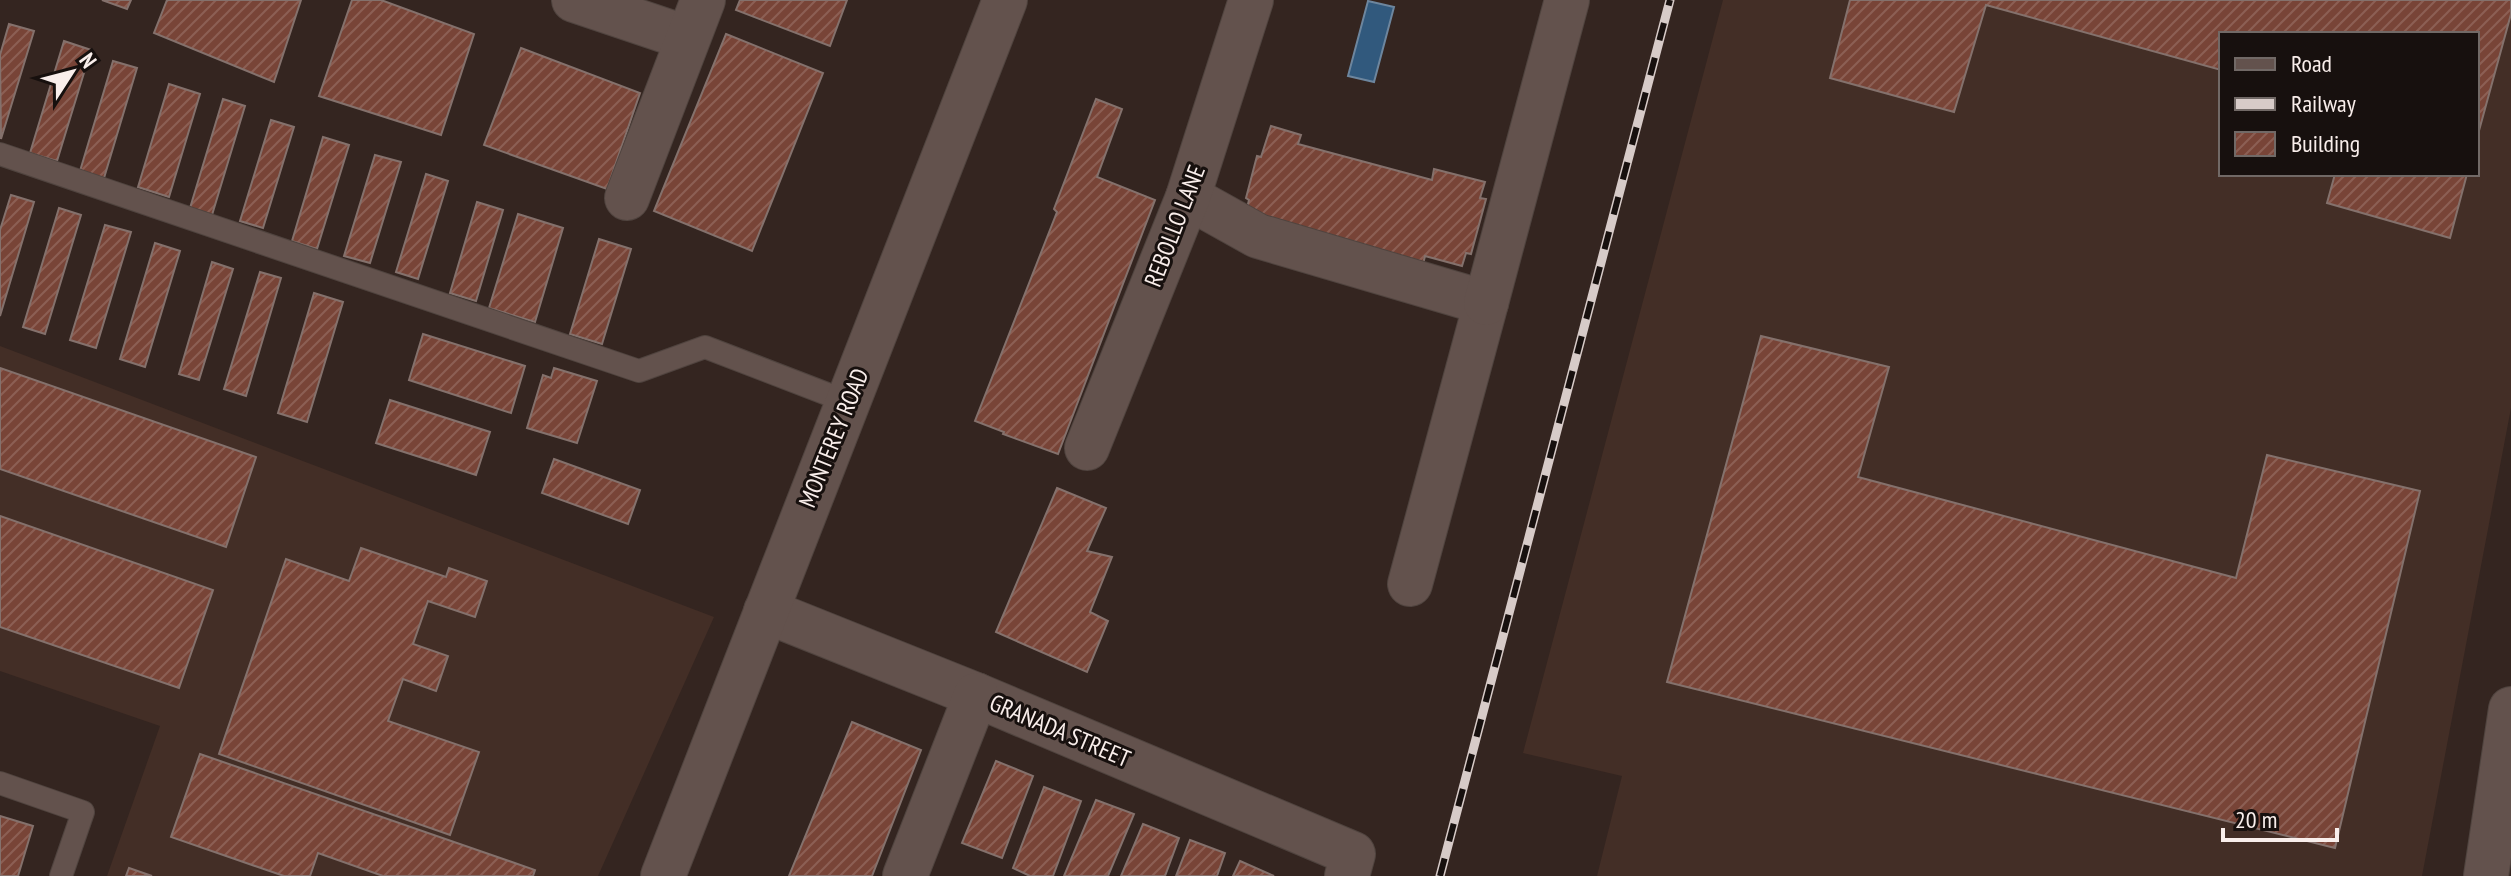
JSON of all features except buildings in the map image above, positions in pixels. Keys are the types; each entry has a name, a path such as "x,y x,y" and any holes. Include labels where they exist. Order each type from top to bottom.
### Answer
{"street":[{"path":"574,0 695,19 627,198"},
{"name":"MONTEREY ROAD","path":"663,876 1005,0"},
{"name":"REBOLLO LANE","path":"1087,448 1188,197 1251,0"},
{"path":"1410,584 1567,0"},
{"path":"1188,197 1258,236 1486,303"},
{"name":"GRANADA STREET","path":"766,611 976,695 1350,865"},
{"path":"905,876 976,695"},
{"path":"2486,876 2511,709"}],"lane":[{"path":"0,154 639,371 705,347 848,402"},
{"path":"0,783 83,812 61,876"}],"shaded area":[{"path":"1723,0 2511,0 2511,408 2422,876 1597,876 1622,776 1523,753"},
{"path":"0,346 714,617 598,876 107,876 160,726 0,671"}],"water":[{"path":"1368,1 1394,7 1374,82 1348,76"}],"railway":[{"path":"1440,876 1670,0"}]}
